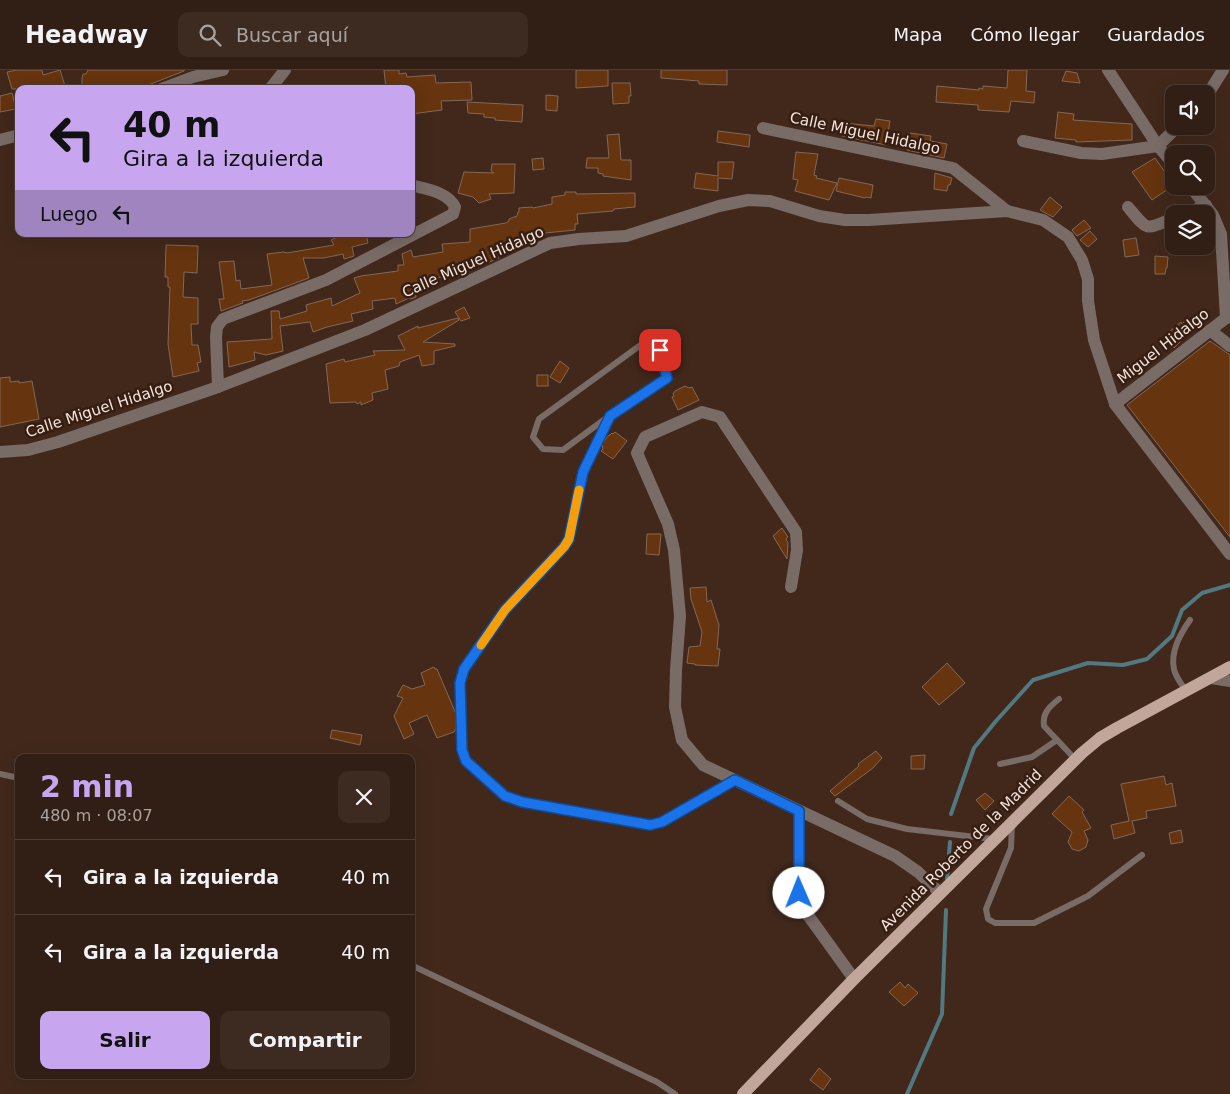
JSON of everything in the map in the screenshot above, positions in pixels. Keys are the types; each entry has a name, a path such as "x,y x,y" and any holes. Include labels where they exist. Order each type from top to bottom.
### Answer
{"main road":[{"name":"Avenida Roberto de la Madrid","path":"743,1094 854,979 1075,760 1105,735 1230,667"}],"street":[{"path":"172,85 193,77 224,70"},
{"path":"273,85 286,70"},
{"path":"1108,70 1165,155"},
{"path":"1214,85 1223,70"},
{"name":"Calle Miguel Hidalgo","path":"763,128 953,168 1007,211"},
{"path":"1023,141 1081,153 1102,154 1158,146 1169,135"},
{"path":"0,140 15,136"},
{"path":"415,186 435,191 452,200 455,207 453,214 415,234"},
{"path":"1198,195 1206,205"},
{"name":"Calle Miguel Hidalgo","path":"0,452 28,450 58,442 218,387 365,330 550,243 626,236 719,206 748,200 770,201 818,216 845,220 1007,211 1043,220 1068,237 1082,260 1088,279 1088,301 1094,340 1115,404 1230,554"},
{"path":"1128,207 1144,226 1151,228 1165,222"},
{"path":"1215,220 1220,234 1228,316"},
{"path":"218,387 216,337 217,327 223,318 326,280 409,237"},
{"name":"Miguel Hidalgo","path":"1115,404 1228,316"},
{"path":"1210,330 1230,346"},
{"path":"791,587 797,550 796,532 720,417 702,412 645,437 637,453 668,524 674,550 680,616 675,707 682,740 703,766 895,856 918,872 940,893"},
{"path":"1212,678 1230,681"},
{"path":"799,811 799,893 805,910 854,979"}],"lane":[{"path":"610,416 562,450 543,450 532,437 540,419 642,344 660,350 667,378 610,416 583,472 569,539 564,547 505,610 464,669 460,683 462,750 466,761 505,796 522,802 650,825 662,822 735,780"},
{"path":"1186,691 1174,670 1174,656 1180,634 1190,620"},
{"path":"1059,699 1049,707 1043,721 1044,726 1075,760"},
{"path":"1000,764 1032,757 1056,740"},
{"path":"0,774 15,777"},
{"path":"838,802 867,819 907,830 994,840"},
{"path":"1012,822 1011,848 986,909 988,919 995,923 1034,923 1088,896 1142,855"},
{"path":"415,966 657,1082 675,1094"}],"building":[{"path":"42,70 43,75 60,70 65,85 15,85 15,89 12,89 7,72"},
{"path":"88,70 184,70 148,85 82,85 83,74 86,74"},
{"path":"384,70 399,70 399,74 406,73 407,77 435,75 436,83 471,82 472,100 441,101 442,110 415,113 415,85 386,85"},
{"path":"576,70 608,70 608,86 576,88"},
{"path":"661,70 727,70 727,85 699,84 699,81 661,78"},
{"path":"1008,70 1027,70 1026,91 1035,92 1034,103 1011,101 1009,112 978,110 978,105 936,102 937,86 979,90 979,88 983,89 983,86 1007,88"},
{"path":"1066,71 1077,73 1080,83 1062,81"},
{"path":"612,83 630,83 631,96 629,96 629,103 613,104"},
{"path":"12,93 15,109 0,112 0,96"},
{"path":"546,95 558,96 557,111 546,110"},
{"path":"467,102 523,105 522,122 495,120 495,118 484,117 484,114 468,113"},
{"path":"1058,112 1074,114 1073,120 1132,124 1132,140 1076,142 1076,140 1055,138"},
{"path":"876,119 890,121 886,145 842,136 843,123 874,126"},
{"path":"718,131 750,135 749,147 717,142"},
{"path":"910,133 931,136 930,141 947,144 944,158 907,150"},
{"path":"619,134 621,160 631,160 631,180 603,176 603,174 598,173 598,168 586,168 587,158 609,158 607,135"},
{"path":"796,152 818,154 814,175 817,176 816,178 837,183 829,200 795,191 798,180 793,179"},
{"path":"543,158 544,169 533,170 532,159"},
{"path":"1155,158 1165,172 1165,191 1152,200 1132,172"},
{"path":"718,162 734,162 732,179 718,178 718,191 694,188 696,173 718,176"},
{"path":"492,164 515,164 514,193 489,194 491,199 479,203 473,197 458,193 464,172 494,173 491,171"},
{"path":"935,173 952,178 947,191 934,189"},
{"path":"839,178 873,185 871,198 836,191"},
{"path":"565,192 576,192 576,194 635,193 635,207 577,214 578,224 575,224 575,230 545,233 545,235 510,240 510,246 498,248 499,258 487,263 460,265 460,276 414,282 416,297 396,304 395,298 372,301 373,309 351,314 353,321 313,332 310,322 280,326 283,351 266,355 254,352 255,360 229,367 227,342 272,339 271,311 279,311 280,319 307,311 306,305 331,298 332,306 360,293 354,278 398,271 398,265 404,265 402,254 411,250 413,257 443,252 442,244 470,242 470,229 506,223 509,219 517,216 519,208 533,208 552,204 552,197 565,195"},
{"path":"1050,197 1062,207 1053,217 1040,210"},
{"path":"1084,220 1091,228 1077,236 1072,230"},
{"path":"1090,231 1097,239 1088,247 1080,240"},
{"path":"338,237 367,237 368,243 352,247 354,256 344,259 343,254 324,258 303,258 309,278 242,301 243,303 221,311 219,299 224,299 219,262 234,261 236,281 240,280 241,289 272,285 267,254 287,253 334,245 331,240"},
{"path":"1136,238 1139,255 1125,257 1123,240"},
{"path":"166,245 198,246 197,273 184,272 183,297 198,298 198,324 191,324 192,345 198,345 201,362 197,363 199,371 173,377 168,344 170,287 168,287 168,277 165,277"},
{"path":"1155,256 1168,257 1165,274 1155,274"},
{"path":"464,307 470,318 461,321 455,312"},
{"path":"458,318 459,320 423,342 455,344 455,346 434,351 434,364 422,366 419,355 400,362 399,366 385,370 388,389 372,393 373,400 361,405 361,402 357,404 356,402 330,403 326,364 344,359 345,362 375,355 373,351 405,350 398,336 418,326 418,328"},
{"path":"1187,319 1195,327 1174,348 1164,336"},
{"path":"1210,341 1230,355 1230,537 1127,405"},
{"path":"560,361 569,368 560,383 550,377"},
{"path":"537,375 548,375 548,386 537,386"},
{"path":"10,377 10,382 32,381 39,419 0,427 0,378"},
{"path":"685,386 692,387 699,400 678,410 672,397 675,391"},
{"path":"615,432 627,441 613,459 601,451 603,449 602,444 609,435"},
{"path":"782,528 788,537 786,539 788,543 787,559 773,536"},
{"path":"647,534 661,534 659,555 646,554"},
{"path":"706,587 707,602 711,600 719,625 717,649 720,649 718,666 687,663 689,647 700,646 702,632 691,599 690,588"},
{"path":"947,663 965,683 939,705 922,687"},
{"path":"434,667 437,669 456,714 456,728 454,732 437,738 427,715 409,723 414,734 404,739 394,716 403,698 397,696 403,685 412,689 425,685 421,673"},
{"path":"332,730 362,735 360,745 330,738"},
{"path":"876,751 882,758 873,768 835,796 830,791 859,766 858,764"},
{"path":"925,755 924,769 911,769 911,756"},
{"path":"1164,776 1166,785 1172,783 1176,806 1146,811 1147,818 1132,821 1135,833 1114,839 1111,825 1129,821 1121,784"},
{"path":"985,793 994,801 985,810 976,800"},
{"path":"1069,796 1084,810 1082,812 1091,828 1084,831 1088,840 1086,847 1079,851 1072,849 1068,842 1072,832 1052,814"},
{"path":"1181,830 1183,842 1171,844 1169,833"},
{"path":"900,982 905,988 908,984 918,993 904,1006 889,992"},
{"path":"819,1068 831,1079 823,1090 810,1080"}],"waterway":[{"path":"951,814 974,748 1033,680 1088,663 1123,665 1147,659 1172,636 1182,610 1202,593 1230,585"},
{"path":"947,879 950,842"},
{"path":"907,1094 942,1014 946,910"}],"slow traffic":[{"path":"481,645 505,610 564,547 569,539 579,490"}],"route":[{"path":"660,350 667,378 610,416 583,472 569,539 564,547 505,610 464,669 460,683 462,750 466,761 505,796 522,802 650,825 662,822 735,780 799,811 799,893"}]}
